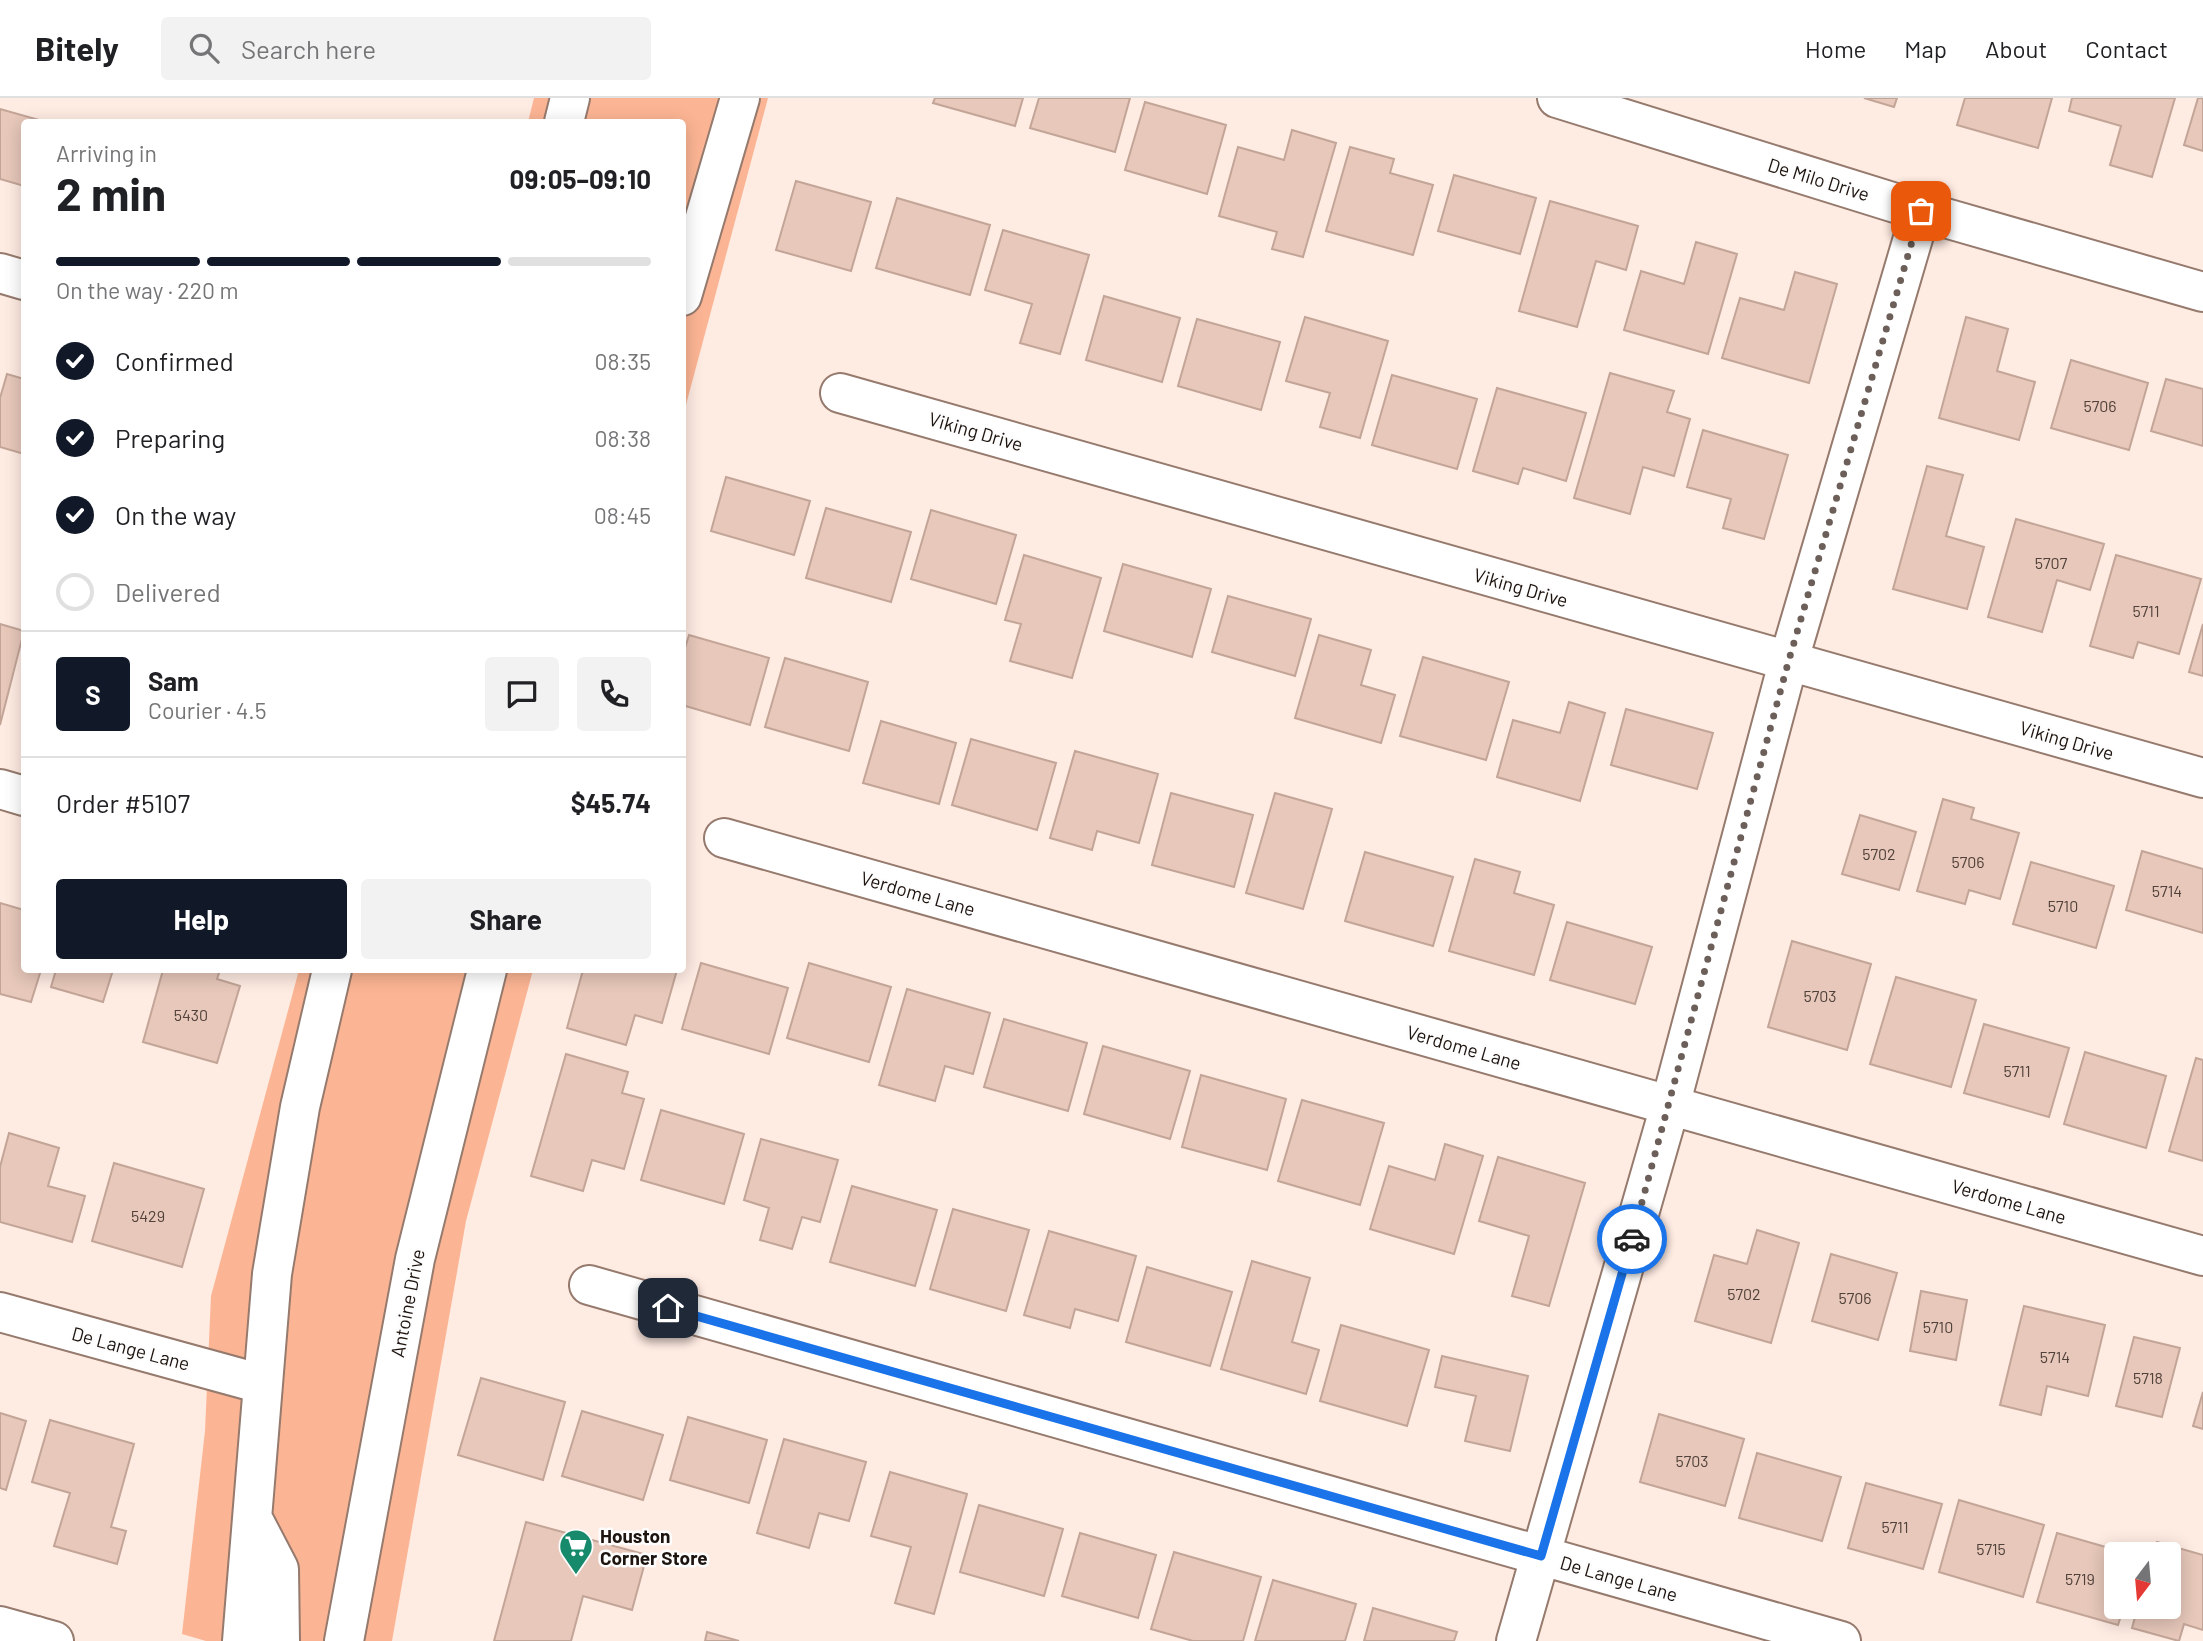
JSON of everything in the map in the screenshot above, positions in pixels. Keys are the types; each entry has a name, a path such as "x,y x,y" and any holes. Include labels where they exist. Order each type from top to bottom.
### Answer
{"street":[{"path":"565,119 570,98"},
{"path":"686,282 740,98"},
{"name":"De Milo Drive","path":"1558,98 1921,211 2203,292"},
{"path":"1516,1641 1670,1105 1788,663 1921,211"},
{"path":"0,273 21,279"},
{"name":"Viking Drive","path":"840,393 1788,663 2203,778"},
{"path":"0,789 21,795"},
{"name":"Verdome Lane","path":"724,838 2203,1256"},
{"path":"242,1641 272,1274 297,1120 331,973"},
{"name":"Antoine Drive","path":"344,1641 415,1259 486,973"},
{"name":"De Lange Lane","path":"589,1285 1841,1641"},
{"name":"De Lange Lane","path":"0,1312 262,1384"},
{"path":"253,1518 279,1569 280,1641"},
{"path":"0,1626 44,1639"}],"shaded area":[{"path":"534,98 768,98 686,405 686,119 529,119"},
{"path":"298,973 532,973 466,1221 392,1641 206,1641 182,1634 205,1431 211,1296"}],"building":[{"path":"935,98 1023,98 1015,126 933,103"},
{"path":"1039,98 1130,98 1115,152 1030,128"},
{"path":"1864,98 1897,98 1894,107"},
{"path":"1965,98 2052,98 2038,148 1957,125"},
{"path":"2072,98 2175,98 2152,177 2110,165 2121,126 2069,111"},
{"path":"2198,98 2203,98 2203,151 2184,145"},
{"path":"1145,102 1226,125 1207,194 1125,170"},
{"path":"0,109 35,119 21,119 21,185 0,179"},
{"path":"1292,130 1336,143 1303,257 1272,249 1277,232 1219,216 1238,147 1284,160"},
{"path":"1350,147 1394,159 1390,173 1433,185 1413,255 1326,231"},
{"path":"1454,175 1536,198 1520,254 1438,231"},
{"path":"796,181 871,202 851,271 776,250"},
{"path":"897,198 990,225 970,295 876,268"},
{"path":"1550,201 1638,226 1626,270 1596,261 1577,327 1519,311"},
{"path":"1003,230 1089,255 1060,354 1020,343 1032,304 985,290"},
{"path":"1696,242 1737,254 1708,354 1624,330 1641,271 1684,284"},
{"path":"1795,272 1837,284 1809,383 1722,358 1740,298 1784,310"},
{"path":"1104,296 1180,318 1162,382 1086,360"},
{"path":"1305,317 1388,341 1360,438 1320,427 1330,393 1286,381"},
{"path":"1966,317 2008,329 1997,371 2035,382 2019,440 1939,418"},
{"path":"1197,319 1280,342 1261,410 1178,386"},
{"path":"2071,360 2148,383 2129,450 2051,428"},
{"path":"1610,373 1674,391 1667,412 1690,419 1674,476 1643,467 1630,514 1574,498"},
{"path":"7,374 21,378 21,453 0,447 0,398"},
{"path":"1392,375 1477,399 1457,469 1372,445"},
{"path":"2166,379 2203,389 2203,446 2151,431"},
{"path":"1497,388 1586,413 1566,481 1523,468 1518,484 1473,471"},
{"path":"1703,430 1788,455 1764,539 1723,528 1731,499 1687,487"},
{"path":"1927,466 1963,475 1946,536 1984,547 1967,609 1893,589"},
{"path":"726,477 810,501 794,555 711,531"},
{"path":"826,508 911,532 891,602 806,578"},
{"path":"931,510 1016,535 996,604 911,579"},
{"path":"2016,519 2104,544 2090,590 2057,580 2042,632 1988,617"},
{"path":"1024,555 1101,578 1072,678 1010,661 1021,624 1005,620"},
{"path":"2116,555 2201,579 2179,654 2138,642 2133,658 2090,646"},
{"path":"1123,564 1211,589 1192,657 1104,631"},
{"path":"1228,596 1311,619 1295,676 1212,652"},
{"path":"0,624 21,630 21,643 0,725"},
{"path":"2203,624 2203,676 2189,672"},
{"path":"689,635 769,658 750,725 686,706 686,645"},
{"path":"1319,635 1371,650 1361,685 1395,695 1381,743 1295,718"},
{"path":"1423,657 1509,682 1486,760 1400,736"},
{"path":"785,658 868,682 849,751 765,727"},
{"path":"1569,702 1605,713 1580,801 1497,777 1513,720 1560,733"},
{"path":"1626,709 1713,733 1697,789 1611,765"},
{"path":"881,721 956,743 939,804 863,783"},
{"path":"971,739 1056,763 1037,830 952,805"},
{"path":"1075,751 1158,774 1139,843 1097,831 1092,850 1050,838"},
{"path":"1171,793 1253,815 1234,887 1152,865"},
{"path":"1275,793 1332,809 1303,909 1246,893"},
{"path":"1943,799 1974,808 1971,819 2019,833 2000,899 1969,890 1965,904 1917,891"},
{"path":"1860,815 1916,832 1899,890 1842,874"},
{"path":"2142,851 2203,869 2203,933 2126,910"},
{"path":"1365,852 1453,877 1433,946 1345,921"},
{"path":"1475,859 1520,872 1514,893 1554,905 1534,975 1449,951"},
{"path":"2031,862 2114,886 2096,948 2013,924"},
{"path":"0,903 21,909 21,973 40,973 31,1002 0,994"},
{"path":"1567,922 1652,947 1635,1004 1550,980"},
{"path":"1792,941 1871,964 1847,1050 1768,1027"},
{"path":"701,963 788,988 769,1054 682,1029"},
{"path":"809,963 891,987 869,1062 787,1038"},
{"path":"55,973 112,973 103,1002 51,987"},
{"path":"162,973 219,973 217,979 240,986 217,1063 143,1042"},
{"path":"582,973 676,973 662,1023 635,1015 626,1045 567,1028"},
{"path":"1896,977 1976,1000 1951,1087 1870,1064"},
{"path":"907,989 990,1013 973,1074 945,1066 935,1101 879,1085"},
{"path":"1004,1019 1087,1043 1068,1111 984,1087"},
{"path":"1984,1024 2069,1048 2049,1117 1964,1093"},
{"path":"1103,1046 1190,1071 1170,1139 1084,1114"},
{"path":"2085,1052 2166,1076 2146,1148 2064,1124"},
{"path":"566,1054 628,1072 622,1093 644,1099 624,1169 592,1160 583,1191 531,1176"},
{"path":"2196,1058 2203,1060 2203,1161 2169,1151"},
{"path":"1201,1075 1286,1099 1267,1170 1182,1147"},
{"path":"1302,1100 1384,1123 1360,1205 1278,1181"},
{"path":"661,1110 744,1134 724,1204 641,1180"},
{"path":"9,1133 59,1148 48,1186 85,1196 72,1242 0,1222 0,1167"},
{"path":"761,1139 838,1160 820,1222 802,1217 792,1249 760,1240 769,1208 744,1200"},
{"path":"1445,1144 1483,1156 1454,1254 1370,1229 1389,1166 1435,1180"},
{"path":"1498,1157 1585,1183 1549,1306 1512,1296 1529,1236 1479,1221"},
{"path":"114,1163 204,1189 182,1267 92,1241"},
{"path":"852,1186 937,1210 915,1286 830,1262"},
{"path":"953,1209 1029,1230 1006,1311 930,1289"},
{"path":"1757,1230 1799,1243 1771,1343 1695,1321 1714,1255 1747,1264"},
{"path":"1049,1231 1136,1256 1118,1321 1075,1309 1070,1328 1024,1315"},
{"path":"1831,1254 1897,1273 1878,1340 1812,1321"},
{"path":"1252,1261 1310,1278 1292,1342 1319,1350 1306,1394 1221,1369"},
{"path":"1147,1267 1232,1292 1210,1366 1126,1342"},
{"path":"1921,1291 1967,1300 1956,1360 1910,1351"},
{"path":"2024,1306 2105,1325 2088,1396 2047,1386 2041,1415 2000,1405"},
{"path":"1341,1325 1429,1350 1407,1426 1320,1401"},
{"path":"2134,1337 2180,1348 2162,1417 2116,1406"},
{"path":"1442,1356 1528,1376 1510,1451 1465,1441 1476,1396 1435,1387"},
{"path":"481,1378 565,1402 543,1480 458,1455"},
{"path":"2203,1392 2203,1429 2193,1426"},
{"path":"582,1411 663,1435 643,1500 562,1476"},
{"path":"0,1413 26,1421 6,1490 0,1488"},
{"path":"1659,1414 1744,1439 1725,1506 1640,1482"},
{"path":"688,1417 767,1440 749,1503 670,1480"},
{"path":"50,1420 134,1444 111,1527 126,1531 117,1564 54,1546 70,1493 32,1482"},
{"path":"784,1439 866,1462 849,1521 819,1513 809,1548 757,1533"},
{"path":"1757,1453 1841,1477 1822,1541 1739,1518"},
{"path":"890,1472 967,1494 934,1614 895,1603 911,1547 871,1536"},
{"path":"1866,1483 1942,1504 1923,1569 1848,1548"},
{"path":"1959,1500 2044,1525 2023,1597 1939,1572"},
{"path":"979,1505 1063,1529 1044,1596 960,1572"},
{"name":"Houston Corner Store","path":"526,1522 647,1555 632,1610 583,1596 571,1641 494,1641"},
{"path":"1080,1533 1156,1555 1138,1618 1062,1596"},
{"path":"2057,1533 2104,1547 2104,1619 2120,1619 2118,1625 2037,1602"},
{"path":"2181,1549 2203,1555 2203,1630 2184,1624 2179,1641 2132,1628 2134,1619 2181,1619"},
{"path":"1174,1552 1261,1577 1243,1641 1193,1641 1151,1629"},
{"path":"1273,1580 1356,1604 1345,1641 1255,1641"},
{"path":"1373,1608 1457,1632 1454,1641 1364,1641"},
{"path":"707,1632 739,1641 705,1641"}],"way so far":[{"path":"1632,1239 1788,663 1921,211"}],"place":[{"name":"Houston Corner Store","path":"576,1576"}],"route":[{"path":"668,1308 1541,1556 1632,1239"}]}
